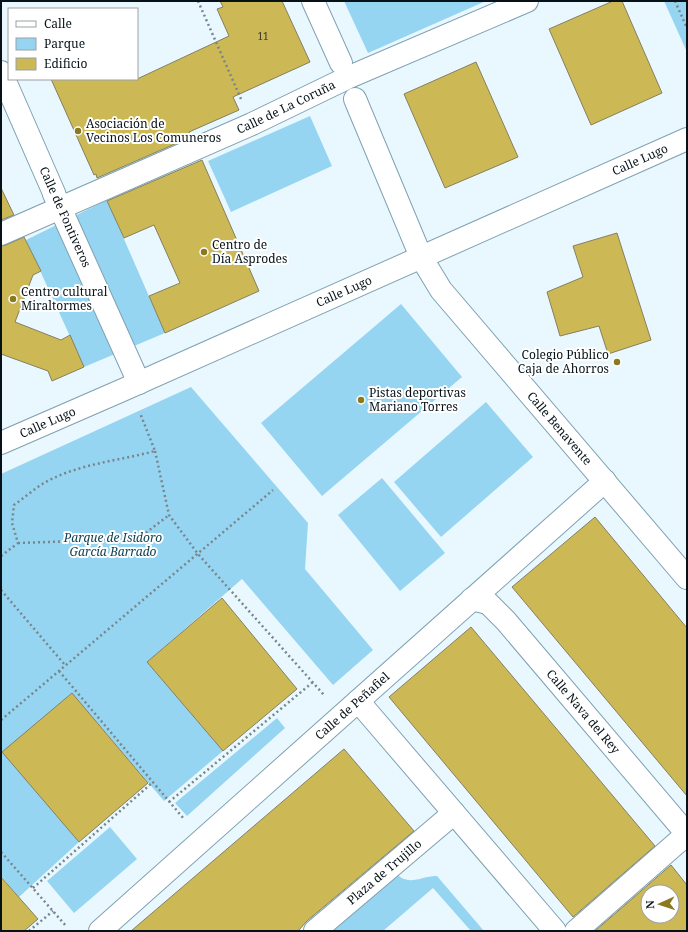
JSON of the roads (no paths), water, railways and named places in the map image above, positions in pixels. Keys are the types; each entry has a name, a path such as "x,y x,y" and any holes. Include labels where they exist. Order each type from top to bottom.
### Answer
{"street":[{"path":"313,1 340,63"},
{"name":"Calle de La Coruña","path":"1,234 57,200 252,124 347,78 527,1"},
{"name":"Calle de Fontiveros","path":"1,72 139,383"},
{"name":"Calle Benavente","path":"355,99 421,257 441,290 687,578"},
{"name":"Calle Lugo","path":"1,443 687,139"},
{"name":"Calle de Peñafiel","path":"100,931 605,481"},
{"name":"Calle Nava del Rey","path":"472,599 488,603 506,621 687,834"},
{"path":"358,701 554,931"},
{"name":"Plaza de Trujillo","path":"315,931 454,813"},
{"path":"576,931 687,834"}],"place":[{"name":"Asociación de Vecinos Los Comuneros","path":"78,131"},
{"name":"Centro de Día Asprodes","path":"204,252"},
{"name":"Centro cultural Miraltormes","path":"13,299"},
{"name":"Colegio Público Caja de Ahorros","path":"617,362"},
{"name":"Pistas deportivas Mariano Torres","path":"361,400"}],"park label":[{"name":"Parque de Isidoro García Barrado","path":"113,545"}]}
